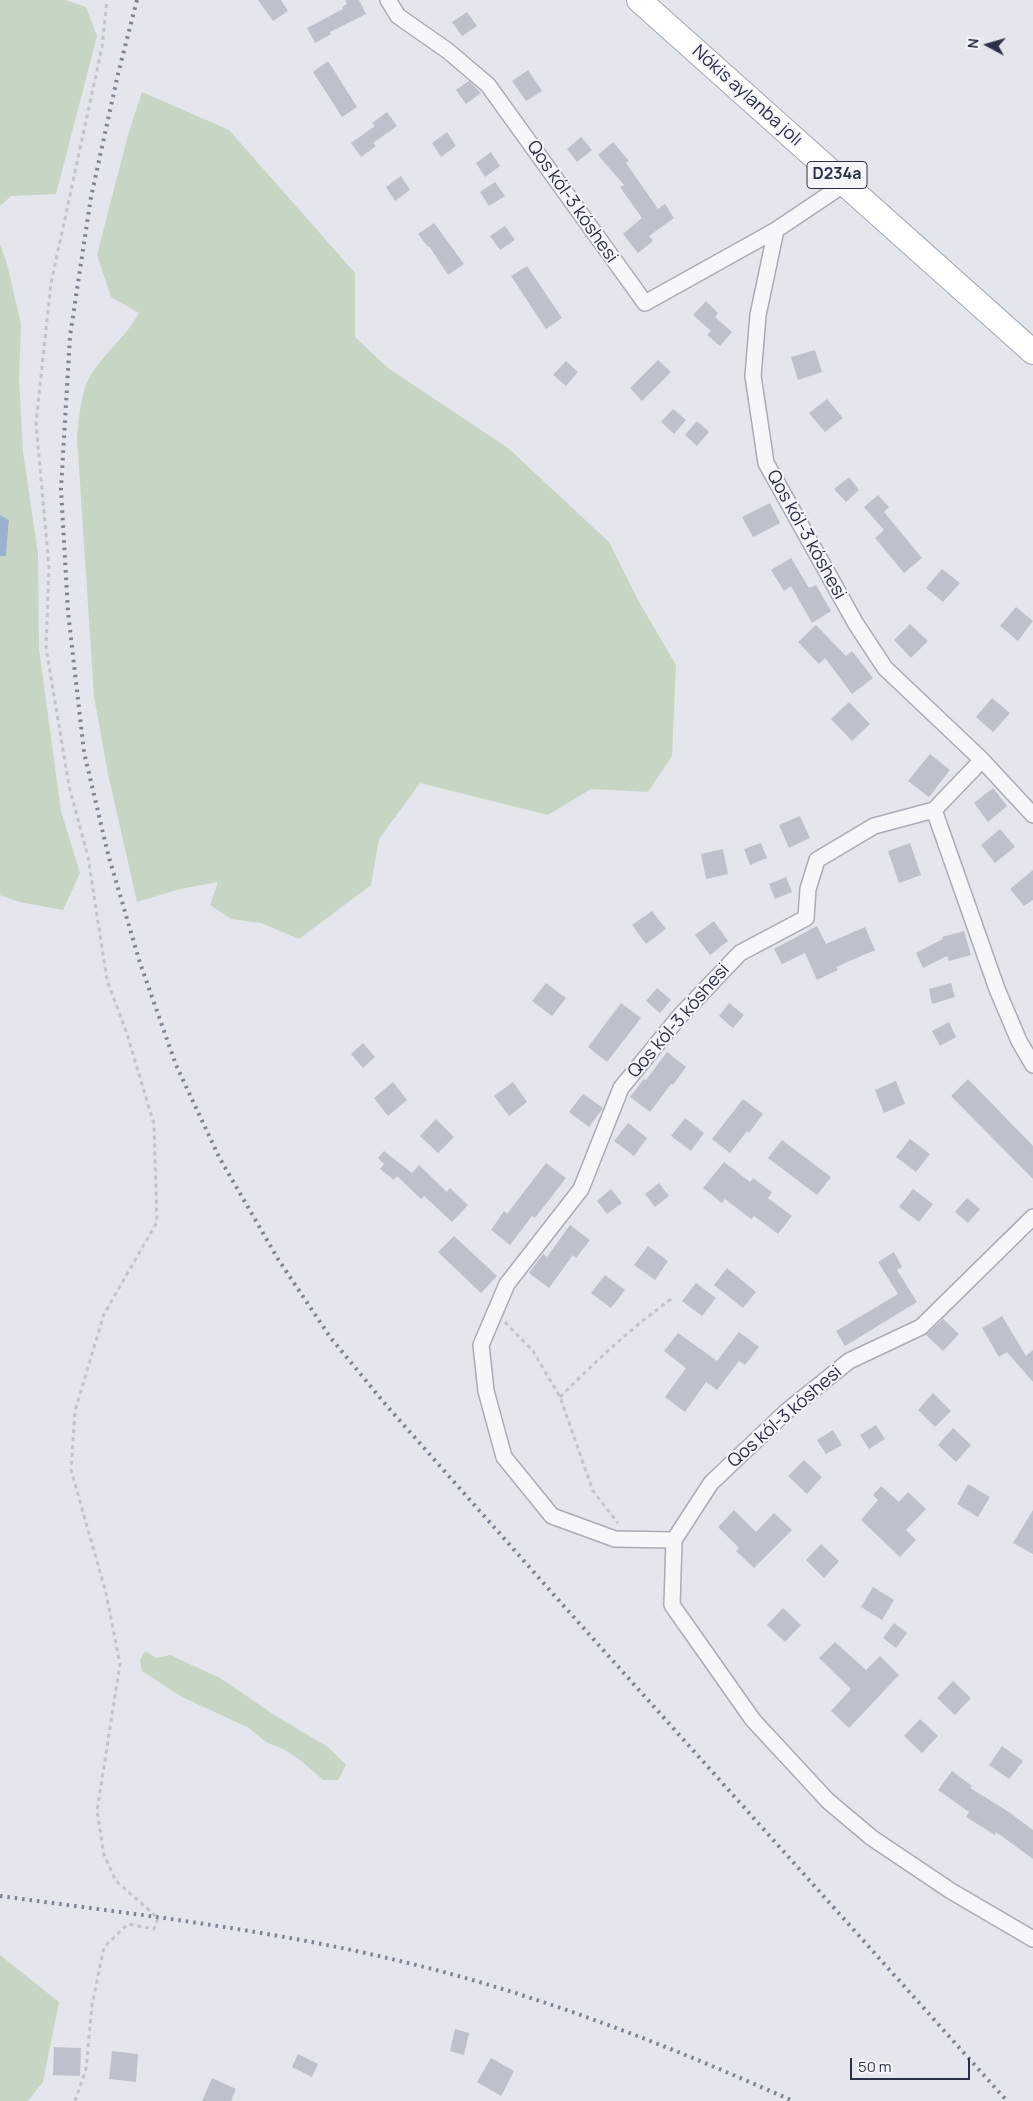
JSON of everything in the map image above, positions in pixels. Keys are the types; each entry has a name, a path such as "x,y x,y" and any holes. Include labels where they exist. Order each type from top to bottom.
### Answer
{"main road":[{"name":"Nókis aylanba jolı","path":"639,0 1033,352"}],"street":[{"name":"Qos kól-3 kóshesi","path":"388,0 398,16 448,51 488,84 645,303 776,230 846,183"},
{"name":"Qos kól-3 kóshesi","path":"776,230 758,315 753,376 766,463 838,592 885,668 982,760 1033,815"},
{"path":"982,760 934,810 997,989 1019,1041 1033,1065"},
{"name":"Qos kól-3 kóshesi","path":"631,1540 615,1539 552,1516 504,1457 486,1391 481,1345 495,1311 507,1284 581,1189 621,1088 679,1017 740,953 806,918 808,889 817,860 874,826 934,810"},
{"name":"Qos kól-3 kóshesi","path":"674,1540 711,1483 787,1412 849,1361 921,1327 1033,1217"},
{"path":"631,1540 674,1540 672,1605 753,1720 828,1801 872,1838 951,1891 1033,1939"}],"path":[{"path":"75,2101 86,2069 92,2005 104,1947 128,1924 154,1929 158,1918 116,1881 104,1855 97,1811 120,1664 106,1593 71,1470 75,1411 104,1314 156,1222 154,1124 126,1031 107,980 88,857 69,786 46,648 48,566 36,422 51,283 102,47 107,0"},
{"path":"560,1398 600,1357 651,1313 674,1297"},
{"path":"495,1311 533,1351 560,1398 593,1491 631,1540"}],"green space":[{"path":"0,0 65,0 86,7 97,36 56,194 11,196 0,206"},
{"path":"142,92 229,130 355,273 355,337 388,368 508,448 609,542 638,600 676,665 672,756 648,792 591,789 548,815 420,783 379,839 371,885 299,939 261,923 231,919 210,905 218,882 180,889 137,902 108,774 94,697 77,437 81,402 89,378 139,313 111,297 97,255 128,135"},
{"path":"0,244 7,264 21,324 19,379 23,452 38,554 39,649 61,811 80,873 63,910 19,902 0,895 0,556 6,555 9,520 0,515"},
{"path":"145,1651 157,1658 170,1655 220,1678 276,1716 328,1747 346,1765 338,1780 323,1780 300,1760 285,1750 266,1742 249,1728 182,1697 142,1671 140,1660"},
{"path":"0,1955 59,2002 43,2082 28,2101 0,2101"}],"water":[{"path":"0,515 9,520 6,556 0,556"}],"building":[{"path":"258,0 281,0 288,11 273,21"},
{"path":"345,0 359,0 366,14 330,32 331,34 315,43 307,28 343,9 342,7 347,4"},
{"path":"467,12 477,26 462,36 452,22"},
{"path":"328,61 357,107 342,117 313,72"},
{"path":"528,70 542,91 526,101 512,81"},
{"path":"469,81 481,93 466,104 456,90"},
{"path":"387,112 397,126 373,143 376,146 361,157 351,143 375,126 372,123"},
{"path":"447,132 456,146 441,157 432,143"},
{"path":"581,137 592,150 577,162 567,149"},
{"path":"613,142 629,161 626,163 658,209 665,204 674,218 649,236 653,241 638,253 623,234 642,218 620,187 624,185 598,155"},
{"path":"491,152 500,166 485,177 476,163"},
{"path":"401,176 410,190 395,201 386,187"},
{"path":"495,182 505,196 489,206 480,192"},
{"path":"434,223 464,264 448,275 429,246 418,234"},
{"path":"505,226 515,240 500,250 490,236"},
{"path":"527,266 562,318 546,329 511,276"},
{"path":"706,301 718,313 715,317 732,332 720,346 707,335 711,331 693,315"},
{"path":"815,350 822,372 798,380 791,357"},
{"path":"658,360 671,372 642,401 630,388"},
{"path":"566,361 578,372 566,386 553,375"},
{"path":"827,399 843,418 825,432 809,413"},
{"path":"673,409 686,420 674,434 661,422"},
{"path":"697,421 709,432 697,446 685,435"},
{"path":"849,477 859,490 846,502 834,489"},
{"path":"878,495 889,507 884,512 922,558 904,573 875,538 884,530 864,507"},
{"path":"770,503 780,523 753,537 742,517"},
{"path":"791,558 809,588 816,585 831,611 812,623 791,586 784,591 771,570"},
{"path":"942,569 960,583 943,602 926,588"},
{"path":"1016,607 1033,621 1018,641 1000,626"},
{"path":"910,624 928,641 911,658 894,640"},
{"path":"816,625 846,656 852,651 873,678 852,694 825,658 819,664 798,642"},
{"path":"992,698 1010,713 993,732 976,717"},
{"path":"849,702 870,724 852,741 831,719"},
{"path":"930,754 950,770 929,797 908,781"},
{"path":"993,788 1007,806 988,822 974,803"},
{"path":"800,816 810,838 789,848 779,825"},
{"path":"1000,829 1015,847 995,863 981,845"},
{"path":"761,843 767,858 750,865 744,849"},
{"path":"910,843 921,875 899,883 888,851"},
{"path":"723,849 728,874 706,879 701,854"},
{"path":"1033,870 1033,900 1024,906 1010,889"},
{"path":"786,877 792,892 775,899 769,884"},
{"path":"652,911 666,929 646,944 632,925"},
{"path":"714,921 728,941 710,955 695,935"},
{"path":"817,926 826,944 865,927 875,950 836,967 838,970 817,980 805,953 782,964 774,949"},
{"path":"964,931 971,955 949,961 947,956 923,968 916,953 943,939 942,937"},
{"path":"546,983 566,998 552,1016 532,1001"},
{"path":"951,983 955,997 932,1004 929,989"},
{"path":"657,988 671,1000 660,1013 646,1001"},
{"path":"621,1003 641,1018 607,1062 588,1047"},
{"path":"729,1003 744,1015 733,1028 719,1016"},
{"path":"949,1022 956,1037 940,1046 932,1031"},
{"path":"363,1043 375,1057 363,1068 351,1054"},
{"path":"667,1052 686,1067 650,1112 630,1097 644,1079 646,1080"},
{"path":"968,1079 1033,1146 1033,1179 951,1096"},
{"path":"896,1081 905,1104 884,1113 875,1090"},
{"path":"393,1082 407,1100 388,1116 374,1098"},
{"path":"513,1082 527,1102 509,1116 494,1096"},
{"path":"583,1094 603,1108 589,1127 569,1112"},
{"path":"743,1099 763,1114 749,1133 747,1131 730,1153 712,1139"},
{"path":"685,1118 704,1133 691,1151 671,1136"},
{"path":"436,1119 454,1137 438,1153 420,1136"},
{"path":"628,1123 647,1138 634,1156 614,1141"},
{"path":"910,1139 930,1154 916,1172 896,1157"},
{"path":"782,1140 831,1177 817,1195 768,1158"},
{"path":"384,1151 412,1173 419,1165 447,1192 450,1188 468,1205 452,1222 424,1196 421,1199 397,1176 394,1180 380,1169 384,1164 378,1158"},
{"path":"724,1162 750,1182 753,1178 772,1192 768,1198 792,1216 778,1234 754,1216 751,1219 725,1199 722,1203 703,1188"},
{"path":"546,1163 566,1178 535,1218 532,1216 510,1245 491,1230 504,1211 507,1214"},
{"path":"659,1183 669,1196 655,1207 645,1194"},
{"path":"611,1189 622,1203 607,1214 597,1201"},
{"path":"913,1189 933,1204 919,1222 899,1207"},
{"path":"967,1198 980,1209 968,1223 955,1212"},
{"path":"570,1225 590,1240 576,1258 573,1255 549,1288 529,1273 543,1254 547,1257"},
{"path":"454,1236 497,1276 481,1293 438,1252"},
{"path":"648,1246 668,1261 655,1280 634,1265"},
{"path":"894,1252 902,1267 897,1270 917,1302 845,1346 836,1331 898,1294 878,1262"},
{"path":"727,1268 756,1292 743,1308 714,1285"},
{"path":"605,1275 625,1290 611,1308 591,1293"},
{"path":"696,1283 716,1298 702,1316 682,1301"},
{"path":"1002,1316 1026,1356 1033,1350 1033,1382 1007,1352 999,1357 982,1328"},
{"path":"943,1319 959,1334 943,1351 926,1335"},
{"path":"739,1332 759,1347 745,1365 739,1361 717,1390 706,1382 685,1412 665,1397 686,1368 664,1351 678,1333 717,1361"},
{"path":"933,1393 951,1411 935,1427 918,1410"},
{"path":"876,1425 885,1439 869,1449 860,1435"},
{"path":"953,1428 971,1445 956,1462 938,1445"},
{"path":"833,1430 842,1445 826,1454 817,1440"},
{"path":"804,1460 822,1477 807,1494 788,1476"},
{"path":"968,1484 990,1497 978,1517 957,1504"},
{"path":"881,1486 899,1502 908,1492 926,1509 906,1530 916,1540 900,1557 861,1520 878,1500 873,1495"},
{"path":"734,1510 756,1532 774,1513 792,1530 754,1568 736,1551 739,1548 718,1527"},
{"path":"1033,1510 1033,1554 1013,1543"},
{"path":"821,1544 839,1561 824,1578 806,1560"},
{"path":"873,1587 894,1600 882,1620 861,1607"},
{"path":"783,1608 801,1625 785,1642 767,1625"},
{"path":"894,1623 907,1633 896,1648 883,1638"},
{"path":"835,1642 866,1670 880,1656 899,1675 849,1728 831,1711 851,1689 819,1658"},
{"path":"953,1681 971,1698 955,1715 937,1698"},
{"path":"920,1719 938,1736 922,1753 904,1736"},
{"path":"1002,1746 1023,1761 1009,1779 989,1765"},
{"path":"952,1771 972,1786 970,1788 1009,1812 1033,1830 1033,1859 996,1832 995,1835 966,1817 969,1812 938,1790"},
{"path":"455,2029 469,2033 464,2055 450,2051"},
{"path":"54,2047 81,2048 80,2076 53,2075"},
{"path":"112,2051 138,2054 136,2082 109,2079"},
{"path":"298,2054 318,2064 312,2077 292,2067"},
{"path":"491,2058 514,2071 501,2096 477,2082"},
{"path":"212,2078 236,2089 231,2101 202,2101"}],"railway":[{"path":"137,0 118,74 91,197 70,336 61,489 68,612 84,752 108,854 140,963 176,1065 219,1157 278,1259 330,1337 386,1405 562,1604 1007,2101"},
{"path":"0,1896 152,1916 254,1932 404,1962 504,1989 602,2022 698,2060 793,2101"}]}
